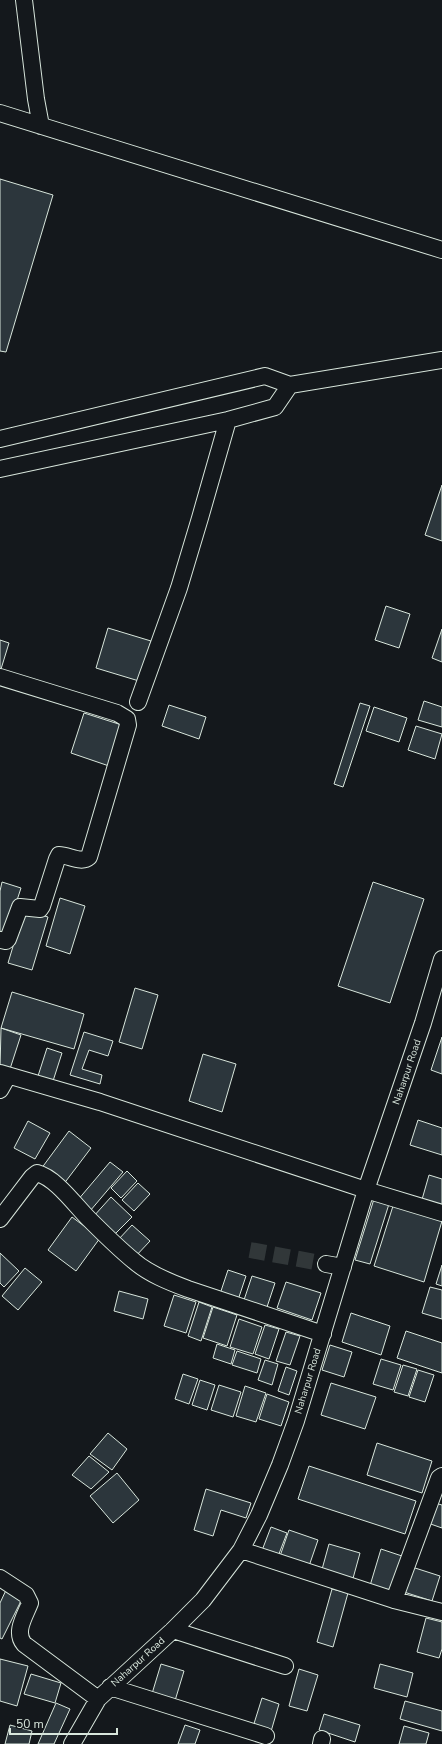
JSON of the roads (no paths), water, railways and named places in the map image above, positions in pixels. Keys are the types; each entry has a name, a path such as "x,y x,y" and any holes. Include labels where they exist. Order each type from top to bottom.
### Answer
{"street":[{"path":"24,0 36,99 41,126"},
{"path":"0,113 442,250"},
{"path":"0,439 265,376 290,385 442,360"},
{"path":"0,469 228,420 275,407 290,385"},
{"path":"138,702 178,588 228,420"},
{"path":"0,677 117,713 127,719 128,725 89,857 86,860 82,860 59,855 40,909 20,907 8,939 0,940"},
{"name":"Naharpur Road","path":"72,1744 98,1699 173,1630 203,1600 241,1550 259,1515 280,1465 296,1421 366,1190 436,1004 442,959"},
{"path":"0,1090 4,1075 100,1102 366,1190 442,1213"},
{"path":"0,1219 32,1177 37,1173 42,1174 57,1186 88,1218 134,1261 150,1272 171,1283 323,1334"},
{"path":"326,1264 343,1267"},
{"path":"394,1600 439,1478 442,1476"},
{"path":"241,1550 394,1600 442,1612"},
{"path":"0,1578 26,1595 29,1599 30,1603 19,1632 19,1639 98,1699"},
{"path":"173,1630 285,1666"},
{"path":"110,1687 266,1736"}],"tunnel":[{"path":"250,1250 326,1264"}]}
